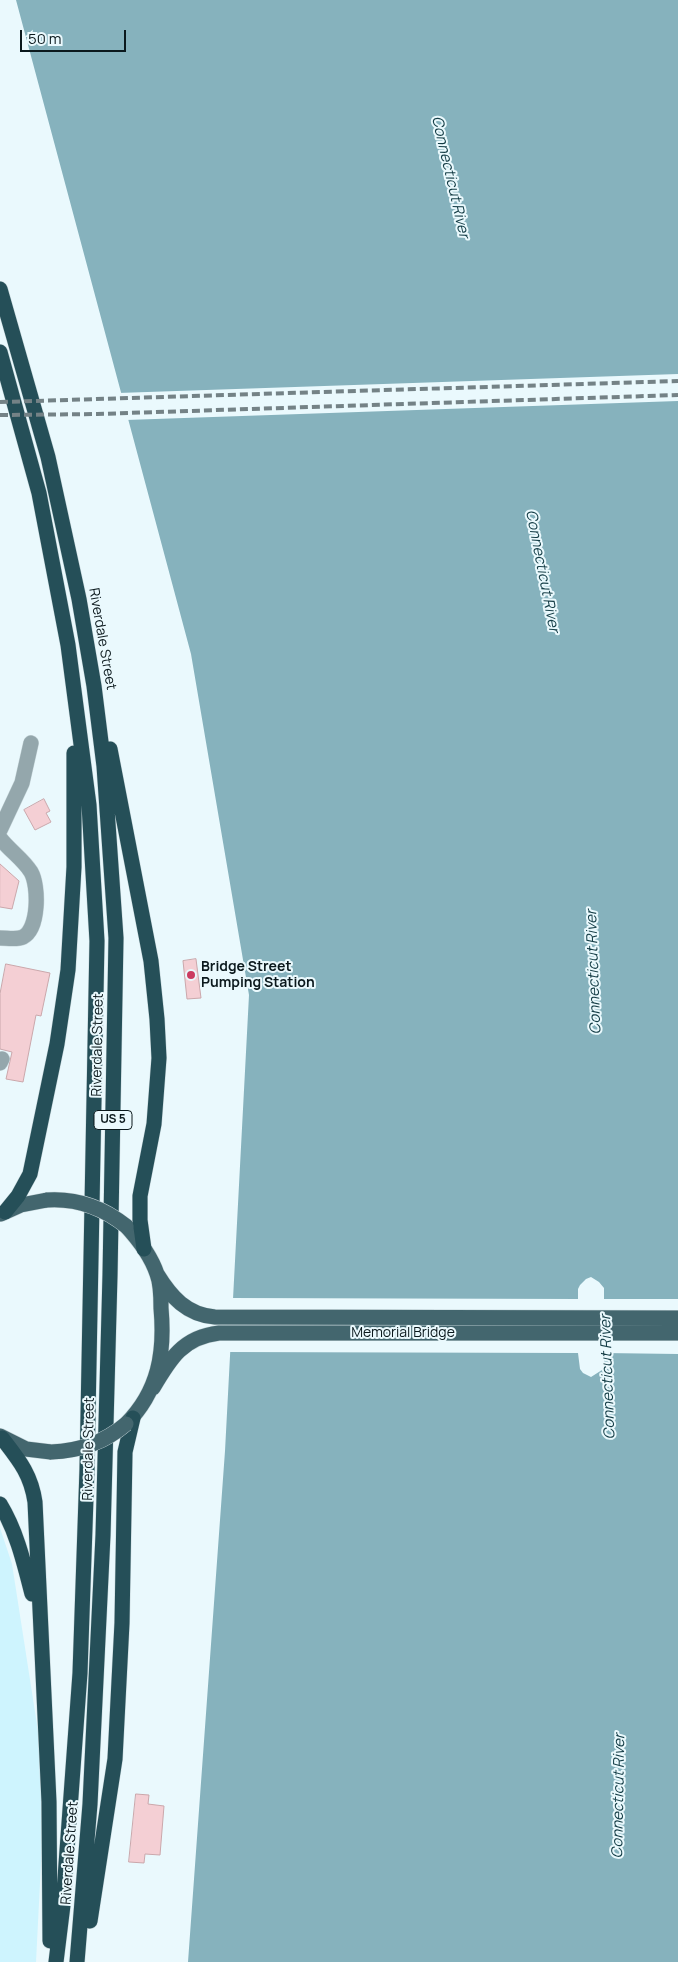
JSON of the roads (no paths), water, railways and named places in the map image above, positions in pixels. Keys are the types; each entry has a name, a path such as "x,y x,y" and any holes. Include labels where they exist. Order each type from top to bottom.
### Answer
{"highway":[{"name":"Riverdale Street","path":"0,289 48,457 79,599 94,686 104,766 116,938 104,1535 90,1804 77,1962"},
{"name":"Riverdale Street","path":"0,352 39,493 60,599 89,805 97,941 87,1469 80,1673 63,1904 56,1962"},
{"path":"3,1214 18,1196 30,1174 65,998 71,941 74,866 73,682"},
{"path":"94,686 118,784 156,999 158,1058 154,1124 140,1196 140,1220 144,1249"},
{"path":"82,1962 113,1774 122,1623 125,1452 129,1421"},
{"path":"1,1437 19,1459 33,1487 38,1553 39,1620 49,1802 50,1962"},
{"path":"0,1504 11,1525 20,1549 39,1620"}],"main road":[{"path":"3,1214 21,1205 47,1200 70,1200 88,1204 104,1211 126,1226 144,1249 157,1274 161,1304 162,1340 153,1388"},
{"name":"Memorial Bridge","path":"157,1274 171,1295 180,1303 192,1312 205,1316 678,1318"},
{"name":"Memorial Bridge","path":"129,1421 140,1409 176,1353 190,1342 205,1335 220,1333 678,1333"},
{"path":"1,1437 26,1448 51,1452 79,1449 110,1436 129,1421"}],"street":[{"path":"0,830 22,783 31,743"},
{"path":"0,838 32,872 35,881 36,904 36,914 31,928 24,937 0,938"}],"water":[{"name":"Connecticut River","path":"16,0 678,0 678,1962 188,1962 225,1451 249,995 191,654"}],"railway":[{"path":"0,402 678,381"},
{"path":"0,415 97,414 678,395"}],"place":[{"name":"Bridge Street Pumping Station","path":"191,975"}]}
